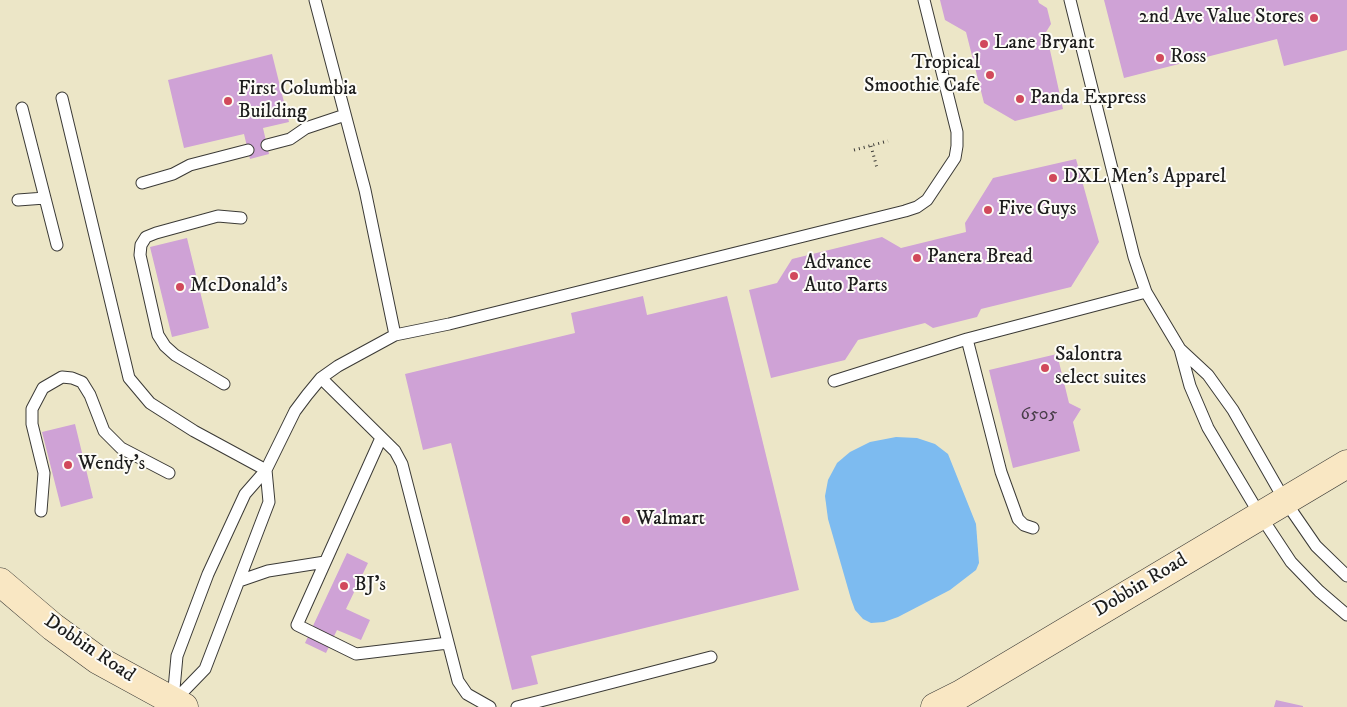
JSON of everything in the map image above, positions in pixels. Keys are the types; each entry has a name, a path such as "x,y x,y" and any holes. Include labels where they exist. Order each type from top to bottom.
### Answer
{"street":[{"name":"Dobbin Road","path":"935,707 961,694 1347,464"},
{"name":"Dobbin Road","path":"0,582 53,627 98,660 178,705"}],"lane":[{"path":"315,0 365,190 395,335"},
{"path":"178,705 176,656 208,574 245,494 266,470 295,411 321,378 338,366 395,335 449,324 917,207 927,200 955,158 958,146 957,132 924,0"},
{"path":"1070,0 1134,257 1146,292 1180,349 1190,386 1208,428 1260,516 1291,562 1319,591 1347,615"},
{"path":"62,98 129,378 150,403 194,431 266,470"},
{"path":"22,108 58,245"},
{"path":"267,145 290,140 306,128 345,115"},
{"path":"142,183 173,174 190,164 248,150"},
{"path":"18,200 45,198"},
{"path":"224,384 175,355 165,346 158,335 140,255 141,245 146,237 156,233 218,216 241,218"},
{"path":"834,380 967,339 1146,292"},
{"path":"967,339 1014,510 1018,519 1024,525 1033,528"},
{"path":"1180,349 1208,375 1233,410 1285,501 1316,546 1347,576"},
{"path":"41,511 44,473 32,424 32,409 43,388 62,377 82,382 90,395 104,431 121,448 169,473"},
{"path":"321,378 395,451 402,464 458,681 467,694 490,707"},
{"path":"381,438 297,625 356,654 448,643"},
{"path":"178,705 205,669 269,502 266,470"},
{"path":"239,581 268,571 325,562"},
{"path":"517,707 711,657"}],"path":[{"path":"854,150 888,141"},
{"path":"872,146 877,168"}],"water":[{"path":"896,437 917,438 935,444 948,454 976,524 979,563 976,570 950,590 898,617 884,622 871,623 863,619 855,610 851,599 828,519 825,496 828,480 837,463 850,452 870,442"}],"building":[{"path":"940,0 1038,0 1039,3 1047,8 1051,24 1046,32 1063,109 1015,121 984,103 966,32 945,20"},
{"name":"Ross","path":"1104,0 1347,0 1347,50 1284,66 1277,39 1124,78"},
{"name":"First Columbia Building","path":"272,54 289,122 263,128 269,154 250,159 244,134 184,148 168,80"},
{"path":"1076,159 1099,242 1071,287 981,309 977,317 933,328 925,323 858,340 845,360 771,378 749,290 777,283 792,259 882,237 901,248 966,232 965,223 993,178"},
{"name":"McDonald's","path":"187,238 209,328 172,337 150,247"},
{"name":"Walmart","path":"643,296 647,315 727,296 799,590 531,656 538,684 512,690 451,443 423,450 405,374 575,333 571,313"},
{"path":"1057,354 1069,403 1081,409 1073,422 1080,451 1013,468 989,370"},
{"name":"Wendy's","path":"75,424 93,498 61,507 42,432"},
{"name":"BJ's","path":"347,553 368,563 346,609 370,620 361,640 337,630 326,653 305,643"},
{"path":"1276,700 1303,706 1303,707 1274,707"}],"place":[{"name":"2nd Ave Value Stores","path":"1314,18"},
{"name":"Lane Bryant","path":"984,44"},
{"name":"Ross","path":"1160,58"},
{"name":"Tropical Smoothie Cafe","path":"990,75"},
{"name":"Panda Express","path":"1020,99"},
{"name":"First Columbia Building","path":"228,101"},
{"name":"DXL Men's Apparel","path":"1053,178"},
{"name":"Five Guys","path":"988,210"},
{"name":"Panera Bread","path":"917,258"},
{"name":"Advance Auto Parts","path":"794,276"},
{"name":"McDonald's","path":"180,287"},
{"name":"Salontra select suites","path":"1045,368"},
{"name":"Wendy's","path":"68,465"},
{"name":"Walmart","path":"626,520"},
{"name":"BJ's","path":"344,586"}]}
